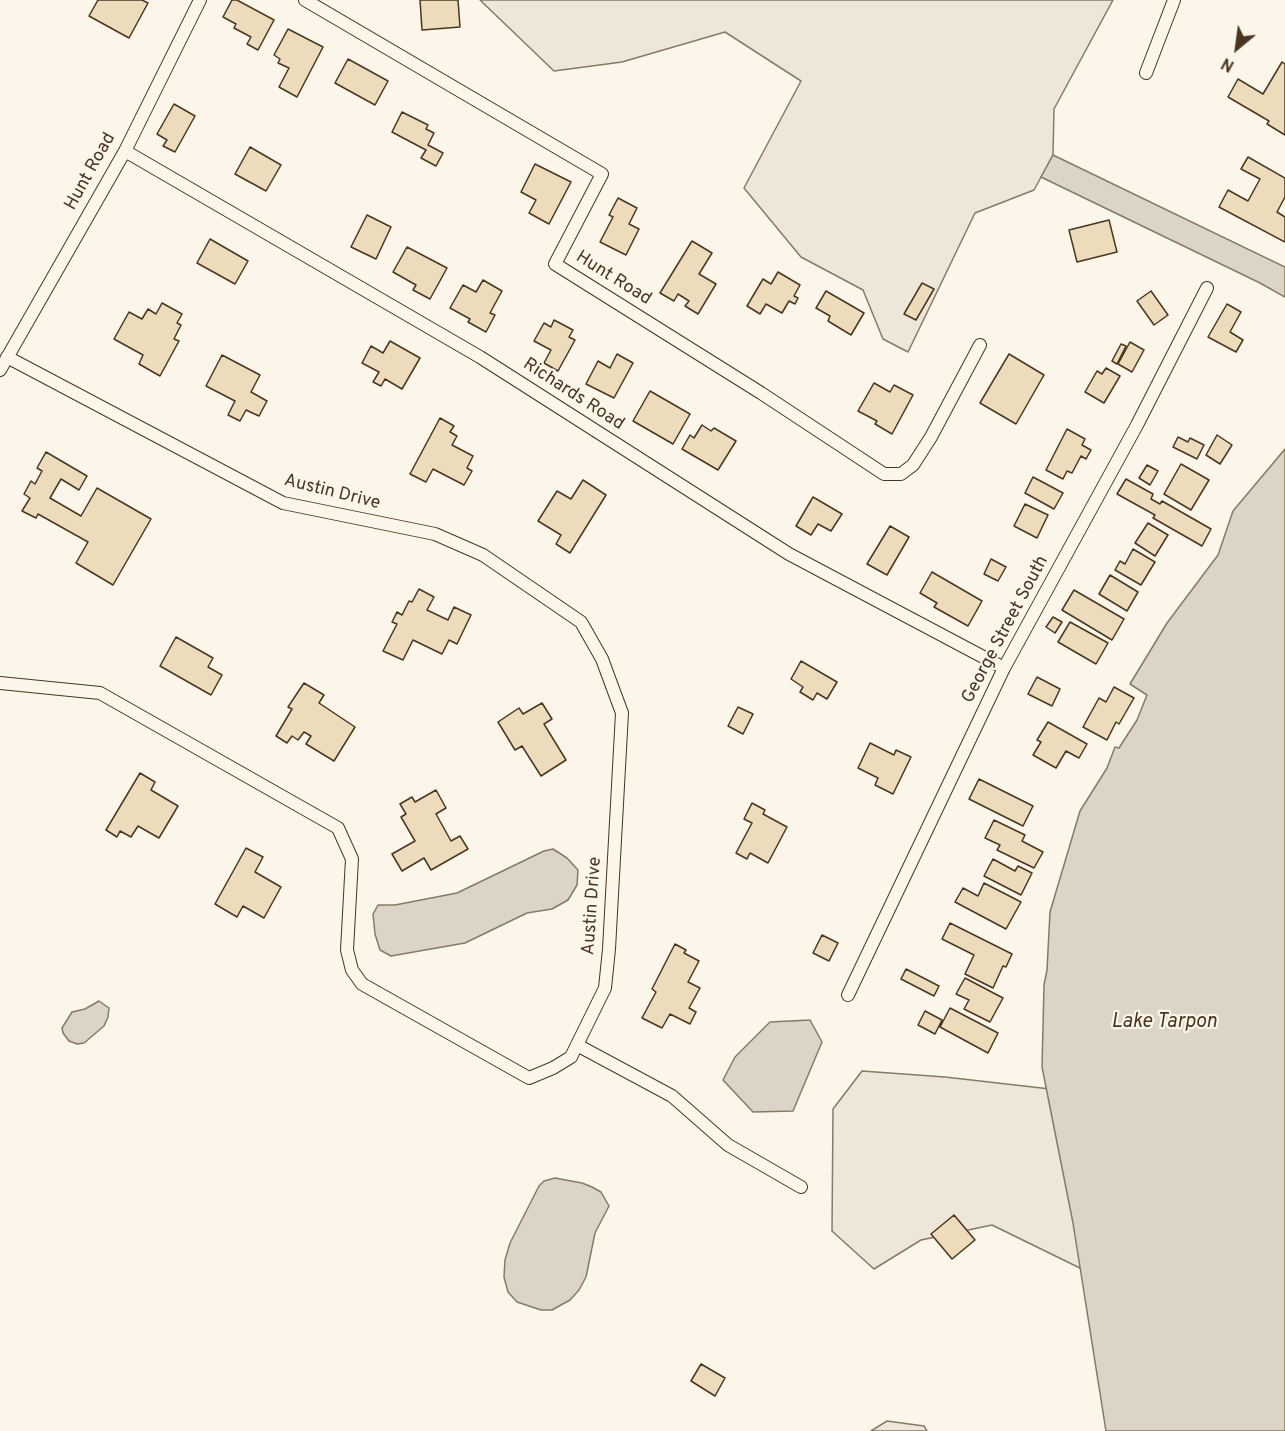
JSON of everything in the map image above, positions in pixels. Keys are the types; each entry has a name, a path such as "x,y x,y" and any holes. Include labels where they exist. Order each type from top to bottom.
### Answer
{"street":[{"name":"Hunt Road","path":"0,370 125,151 200,0"},
{"name":"Hunt Road","path":"305,0 602,174 555,264 761,393 884,474 901,474 913,465 931,437 980,345"},
{"path":"1146,73 1174,0"},
{"name":"Richards Road","path":"125,151 480,357 789,554 1004,668"},
{"name":"George Street South","path":"848,995 1004,668 1137,424 1207,288"},
{"name":"Austin Drive","path":"0,683 100,693 338,828 352,859 347,950 352,970 362,984 529,1078 572,1057 605,988 622,713 602,659 581,622 483,555 435,534 283,503 7,357"},
{"path":"577,1045 672,1096 728,1145 801,1186"}],"shaded area":[{"path":"480,0 1113,0 1054,109 1053,155 1034,190 975,213 908,352 883,339 863,290 801,257 744,188 801,81 725,32 622,62 554,71"},
{"path":"862,1071 945,1077 1059,1090 1086,1271 992,1225 921,1240 874,1269 832,1231 833,1109"},
{"path":"887,1421 924,1426 927,1431 871,1431"}],"water":[{"path":"1053,155 1285,267 1285,297 1041,177"},
{"name":"Lake Tarpon","path":"1285,449 1285,1431 1106,1431 1073,1223 1042,1067 1044,985 1050,912 1080,811 1107,768 1115,747 1119,748 1137,720 1147,695 1130,684 1167,623 1218,555 1233,511"},
{"path":"553,849 567,858 578,870 577,885 568,900 552,909 527,913 465,943 391,956 380,950 375,934 373,914 378,905 395,905 457,893 544,851"},
{"path":"99,1001 109,1008 104,1026 84,1043 77,1044 69,1041 62,1028 72,1012 85,1009"},
{"path":"810,1020 822,1042 793,1111 753,1112 723,1080 735,1057 770,1022"},
{"path":"555,1178 592,1187 601,1192 609,1206 595,1233 586,1277 579,1290 570,1300 552,1310 541,1310 517,1302 508,1292 504,1277 505,1260 510,1243 539,1186 544,1181"}],"building":[{"path":"98,0 142,0 148,3 129,38 89,16"},
{"path":"232,0 237,0 274,20 258,50 247,44 251,37 234,28 236,24 223,17"},
{"path":"420,0 458,0 460,27 422,30"},
{"path":"288,29 323,47 297,97 279,87 289,68 278,63 280,59 274,55"},
{"path":"348,59 388,81 375,105 335,83"},
{"path":"1282,62 1285,64 1285,135 1267,124 1269,121 1228,97 1238,79 1263,94"},
{"path":"174,104 195,116 175,152 163,146 167,140 157,134"},
{"path":"402,112 428,125 426,129 434,133 428,145 443,153 436,166 421,158 426,150 392,132"},
{"path":"250,147 281,165 266,191 235,174"},
{"path":"1248,157 1285,178 1285,197 1277,212 1285,217 1285,242 1219,207 1228,190 1248,201 1260,179 1241,169"},
{"path":"535,164 571,182 549,224 529,213 536,200 521,192"},
{"path":"618,198 637,208 629,224 639,229 626,255 600,242 613,217 609,215"},
{"path":"367,215 391,227 376,259 351,247"},
{"path":"1109,220 1117,252 1077,262 1069,230"},
{"path":"210,239 248,261 235,284 197,263"},
{"path":"692,241 712,253 699,274 716,284 698,314 685,306 689,301 678,294 674,301 660,293"},
{"path":"407,247 447,268 430,299 413,290 416,285 393,272"},
{"path":"778,272 800,285 794,296 798,298 795,304 789,301 782,313 766,304 760,314 747,306 763,279 771,284"},
{"path":"483,280 502,291 490,313 495,315 486,332 468,322 470,319 450,308 463,285 476,292"},
{"path":"922,283 934,289 916,320 904,314"},
{"path":"826,291 864,313 851,335 828,321 830,316 816,308"},
{"path":"1151,291 1168,315 1154,325 1137,301"},
{"path":"162,303 182,314 177,323 181,325 174,339 179,341 160,376 139,364 143,355 114,339 129,312 142,319 148,309 156,314"},
{"path":"1227,304 1241,312 1230,332 1243,340 1236,352 1208,337"},
{"path":"554,320 573,330 569,337 575,340 558,371 544,363 551,350 534,341 544,323 551,327"},
{"path":"390,341 420,358 402,389 385,379 381,386 373,382 379,372 362,363 371,346 383,353"},
{"path":"1130,342 1144,350 1132,372 1118,364"},
{"path":"1121,344 1126,346 1117,364 1112,361"},
{"path":"617,354 633,363 614,398 586,384 598,361 610,368"},
{"path":"1009,354 1044,375 1016,424 980,403"},
{"path":"222,355 260,375 251,392 267,401 259,416 246,410 240,421 228,415 235,401 206,386"},
{"path":"1106,368 1120,376 1104,403 1085,392 1097,371 1102,374"},
{"path":"874,383 890,392 894,385 913,395 892,434 875,424 877,421 858,411"},
{"path":"650,391 690,414 673,444 633,421"},
{"path":"440,418 454,426 450,432 457,436 452,445 473,456 467,468 472,471 464,485 433,469 426,482 410,474"},
{"path":"702,425 711,431 714,428 736,441 718,470 682,449 690,435 694,438"},
{"path":"1067,429 1085,439 1082,445 1091,450 1086,459 1081,456 1072,473 1067,471 1063,479 1046,470"},
{"path":"1217,435 1232,445 1220,464 1206,455"},
{"path":"1178,437 1188,442 1190,438 1204,445 1197,459 1173,447"},
{"path":"46,452 87,476 79,490 61,479 50,498 81,516 97,488 151,519 113,585 76,563 88,542 38,514 36,518 22,511 30,498 24,494 31,481 35,484 42,471 37,468"},
{"path":"1181,464 1209,480 1191,510 1164,494"},
{"path":"1147,465 1158,471 1150,485 1139,478"},
{"path":"1033,477 1063,493 1054,509 1025,493"},
{"path":"1126,479 1153,494 1151,499 1160,504 1162,501 1211,529 1202,546 1153,518 1155,515 1117,494"},
{"path":"583,480 606,495 570,553 556,544 561,535 538,521 557,491 571,499"},
{"path":"813,497 842,514 831,531 818,524 811,535 796,526"},
{"path":"1025,504 1048,515 1037,538 1014,526"},
{"path":"1148,523 1168,535 1155,556 1135,543"},
{"path":"890,526 909,537 887,575 867,564"},
{"path":"1133,549 1155,562 1141,585 1115,570 1120,561 1125,564"},
{"path":"991,559 1006,567 998,581 984,574"},
{"path":"932,572 982,601 968,626 934,607 937,603 920,593"},
{"path":"1110,575 1138,592 1127,611 1099,594"},
{"path":"419,589 434,597 427,610 448,620 454,607 471,615 457,644 449,640 442,654 413,640 403,660 383,651 397,624 392,622 397,612 402,615 409,601 412,602"},
{"path":"1074,590 1124,619 1112,640 1062,610"},
{"path":"1053,617 1062,622 1055,633 1046,627"},
{"path":"1070,622 1108,643 1096,664 1058,642"},
{"path":"176,637 213,658 208,667 222,675 211,695 160,666"},
{"path":"801,661 837,682 827,699 817,693 813,700 800,692 803,687 791,679"},
{"path":"1037,677 1060,689 1052,706 1028,694"},
{"path":"304,683 324,695 319,703 355,727 334,761 306,744 311,736 304,732 298,740 292,736 287,743 276,736 292,709 288,707"},
{"path":"1114,687 1134,698 1119,724 1116,722 1107,740 1083,727 1099,698 1106,702"},
{"path":"542,703 552,719 544,724 566,760 541,776 522,746 515,750 498,722 519,708 523,714"},
{"path":"738,707 753,714 743,734 728,726"},
{"path":"1048,722 1087,744 1079,758 1066,751 1056,768 1033,755 1041,742 1037,740"},
{"path":"870,743 894,755 896,750 911,757 893,794 875,785 878,778 858,768"},
{"path":"140,773 155,782 151,790 178,806 159,838 138,826 131,837 120,831 117,837 106,830"},
{"path":"979,779 1033,806 1023,826 969,799"},
{"path":"436,790 446,808 436,814 451,841 460,836 468,849 431,870 424,858 402,871 392,854 415,841 401,817 406,814 400,804 412,797 415,802"},
{"path":"752,803 765,810 763,814 787,827 768,863 750,853 747,859 736,853 752,823 744,819"},
{"path":"994,820 1025,835 1022,841 1043,852 1034,868 997,850 1000,845 985,838"},
{"path":"246,848 263,857 255,872 281,887 264,918 243,906 237,917 215,904"},
{"path":"993,859 1015,871 1018,866 1032,873 1021,895 984,876"},
{"path":"984,883 1021,902 1006,929 955,902 963,888 978,896"},
{"path":"950,923 1012,954 1006,967 1003,966 993,988 965,974 974,955 942,939"},
{"path":"822,935 838,943 829,961 813,953"},
{"path":"675,944 686,950 684,953 699,961 688,982 700,988 689,1008 696,1012 690,1024 670,1014 662,1028 642,1018 656,992 652,989"},
{"path":"906,969 939,986 934,996 901,979"},
{"path":"965,978 1003,998 990,1022 964,1009 969,1000 956,994"},
{"path":"950,1008 998,1033 988,1053 940,1027"},
{"path":"925,1011 942,1020 935,1034 918,1025"},
{"path":"954,1215 975,1240 952,1259 931,1234"},
{"path":"701,1364 725,1378 715,1396 691,1381"}]}
